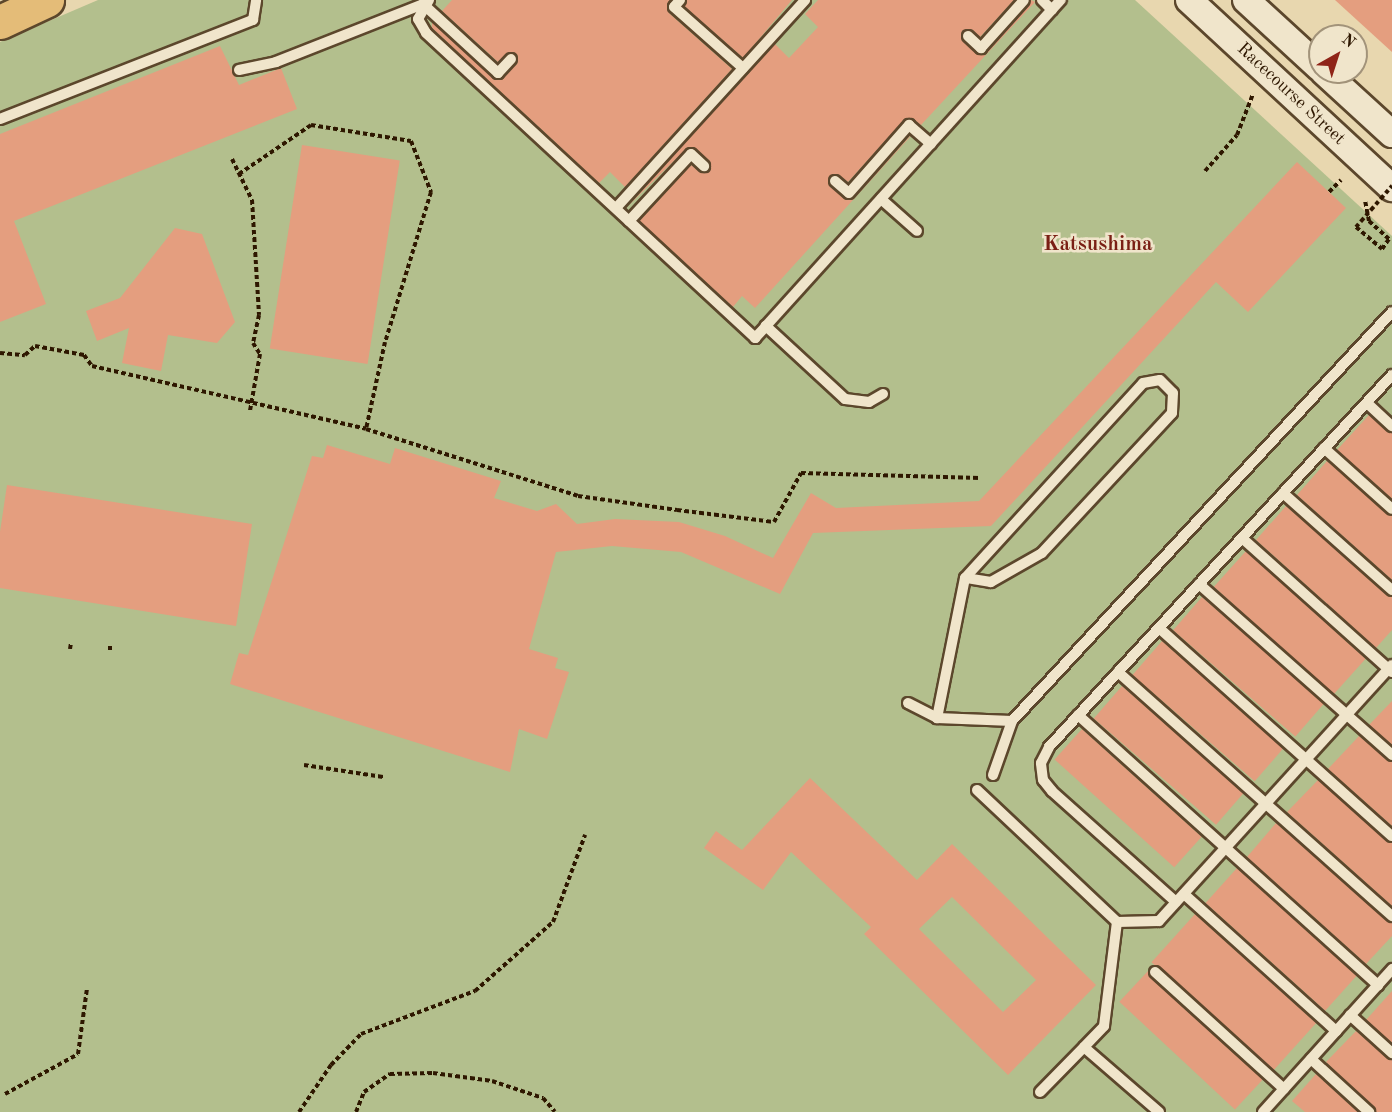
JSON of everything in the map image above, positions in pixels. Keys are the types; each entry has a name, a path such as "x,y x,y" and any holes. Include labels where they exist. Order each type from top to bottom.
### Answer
{"main road":[{"path":"0,22 47,0"}],"street":[{"name":"Racecourse Street","path":"1189,0 1392,187"},
{"path":"1246,0 1308,57"},
{"path":"1337,84 1392,134"}],"lane":[{"path":"0,119 253,20 256,0"},
{"path":"680,0 674,6 743,68"},
{"path":"615,208 805,0"},
{"path":"968,36 981,48 1024,0"},
{"path":"1042,0 1052,10"},
{"path":"426,2 418,19 426,33 755,338 1061,0"},
{"path":"426,2 498,73 511,59"},
{"path":"239,70 276,62 426,2"},
{"path":"835,180 849,193 909,124 931,144"},
{"path":"629,221 691,154 704,166"},
{"path":"881,199 916,231"},
{"path":"993,775 1012,721 1392,312"},
{"path":"766,326 846,399 869,402 883,394"},
{"path":"1176,902 1043,780 1041,763 1049,747 1392,375"},
{"path":"937,717 965,578 1143,383 1160,380 1173,393 1172,413 1042,552 991,582 965,578"},
{"path":"1366,403 1392,426"},
{"path":"1324,448 1392,509"},
{"path":"1283,493 1392,590"},
{"path":"977,790 1117,922 1159,921 1391,668 1242,538"},
{"path":"1199,584 1392,755"},
{"path":"1159,628 1392,836"},
{"path":"1118,672 1392,916"},
{"path":"908,703 937,717 1012,721"},
{"path":"1078,715 1378,985"},
{"path":"1184,894 1336,1031"},
{"path":"1040,1092 1104,1026 1117,922"},
{"path":"1265,1111 1391,971"},
{"path":"1155,972 1284,1089"},
{"path":"1350,1015 1392,1053"},
{"path":"1084,1047 1159,1112"},
{"path":"1311,1059 1369,1112"}],"path":[{"path":"1205,171 1237,135 1253,94"},
{"path":"240,174 312,125 411,141 431,192 385,342 366,429"},
{"path":"232,159 252,200 259,315 253,343 260,354 250,411"},
{"path":"1329,192 1341,180"},
{"path":"1365,200 1369,221 1389,238 1382,249 1356,226 1392,187"},
{"path":"0,353 25,355 35,346 84,356 92,366 366,429 578,496 774,522 801,473 980,478"},
{"path":"70,649 71,643"},
{"path":"304,765 383,777"},
{"path":"299,1112 330,1065 361,1034 475,991 553,922 585,835"},
{"path":"5,1094 78,1054 87,988"},
{"path":"356,1112 364,1092 390,1074 433,1073 523,1091 543,1098 555,1112"}],"green space":[{"path":"98,0 1135,0 1392,236 1392,1112 0,1112 0,42"}],"building":[{"path":"452,0 670,0 669,13 732,69 625,187 610,172 599,183 432,28 432,22 496,80 517,64 518,56 512,52 498,62 442,11"},
{"path":"687,0 792,0 743,58 684,6"},
{"path":"818,0 1014,0 980,37 970,29 962,31 963,41 980,55 1031,0 1035,2 921,125 911,118 904,120 848,182 837,174 830,176 830,187 852,200 911,136 755,308 742,296 733,307 639,221 691,165 706,173 711,168 709,160 688,147 626,208 775,44 789,58 818,27 805,14"},
{"path":"1335,0 1392,0 1392,52 1368,30 1368,24 1361,24"},
{"path":"220,46 239,85 281,68 297,109 14,221 46,304 0,322 0,134"},
{"path":"302,145 400,160 368,364 270,348"},
{"path":"1297,162 1346,208 1248,312 1216,282 991,526 813,533 780,594 681,552 612,546 556,552 529,649 558,658 555,668 569,672 547,739 519,729 510,772 230,684 239,653 248,655 312,456 323,458 327,445 390,464 395,448 501,481 494,498 537,511 556,504 577,524 615,519 679,522 725,536 773,558 811,493 836,508 979,501"},
{"path":"175,228 202,234 235,322 217,343 168,335 161,371 122,363 129,328 97,341 86,311 120,298"},
{"path":"1369,415 1392,433 1392,499 1337,450"},
{"path":"1327,461 1392,516 1392,580 1297,495"},
{"path":"7,485 252,524 236,626 0,588 0,532"},
{"path":"1286,506 1392,597 1392,630 1376,648 1256,540"},
{"path":"1246,551 1366,659 1334,694 1214,587"},
{"path":"1202,597 1324,703 1295,736 1173,630"},
{"path":"1162,641 1284,747 1255,781 1132,675"},
{"path":"1122,686 1244,792 1216,825 1094,718"},
{"path":"1392,701 1392,745 1369,725"},
{"path":"1082,729 1202,837 1174,867 1055,759"},
{"path":"1359,736 1392,762 1392,826 1328,769"},
{"path":"810,778 917,880 952,844 1096,985 1008,1075 864,934 871,927 791,852 763,890 704,848 716,831 742,850","holes":["952,897 1036,980 1003,1012 919,929"]},
{"path":"1318,780 1392,843 1392,906 1287,812"},
{"path":"1276,823 1392,923 1392,936 1366,964 1247,857"},
{"path":"1237,868 1357,976 1325,1011 1206,903"},
{"path":"1195,914 1316,1023 1273,1071 1152,962"},
{"path":"1148,971 1264,1079 1235,1109 1119,1002"},
{"path":"1392,991 1392,1043 1366,1020"},
{"path":"1356,1031 1392,1060 1392,1112 1376,1112 1326,1062"},
{"path":"1316,1074 1358,1112 1305,1112 1292,1101"}],"district":[{"name":"Katsushima","path":"1098,245"}]}
